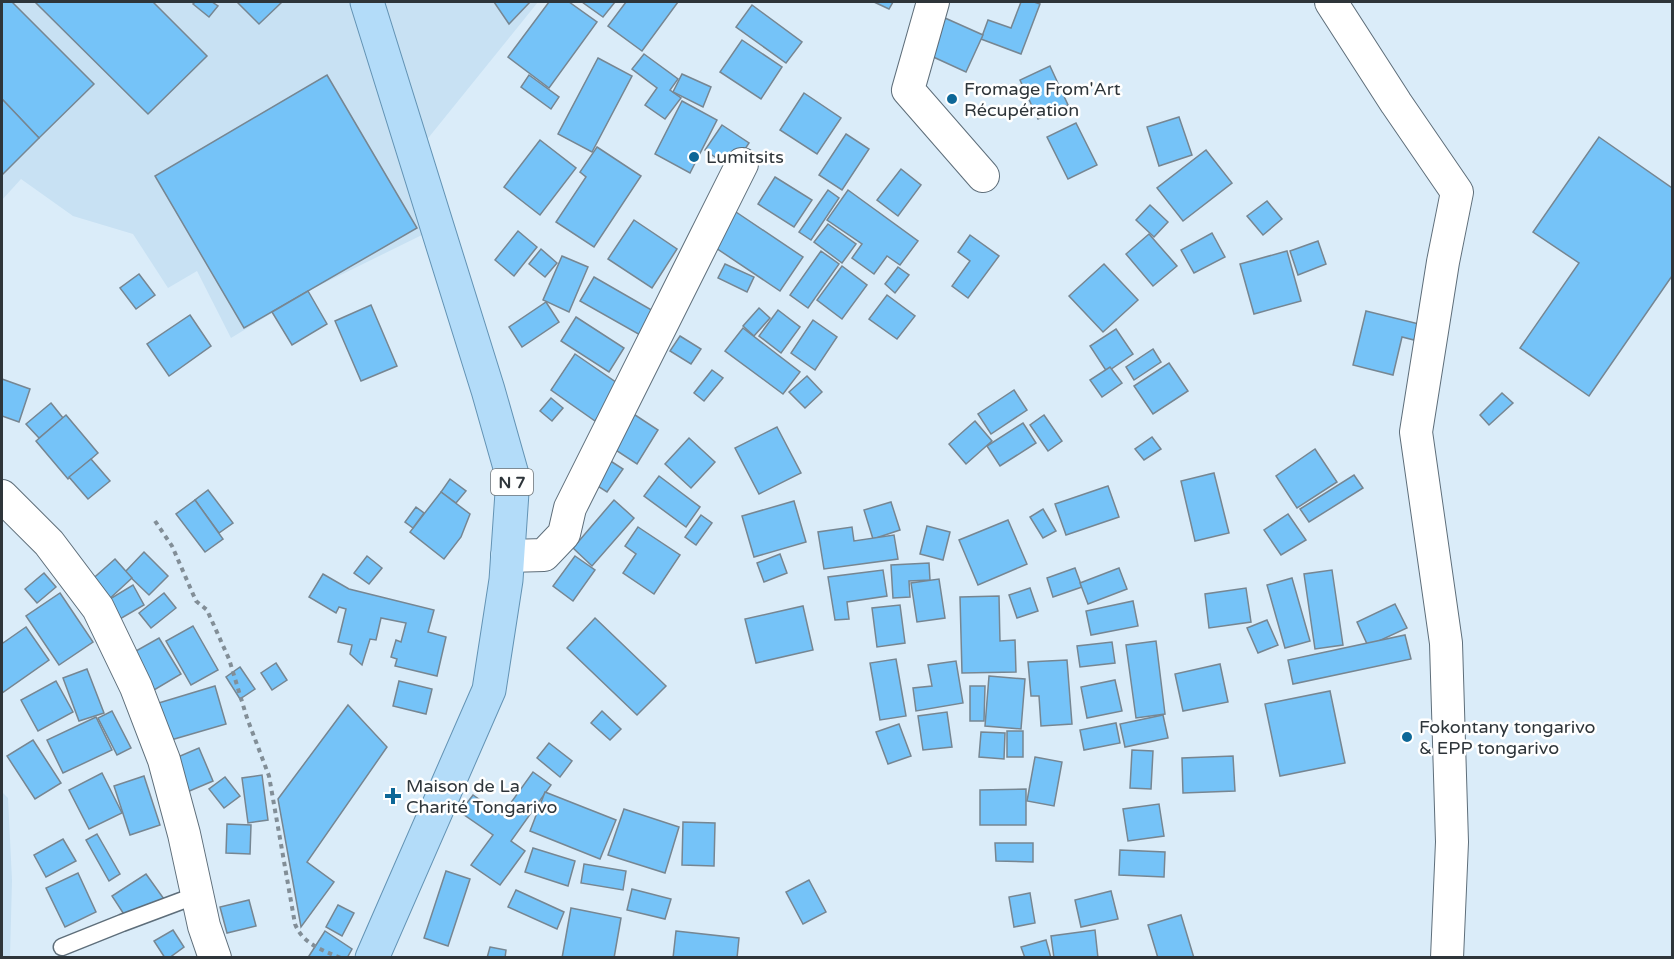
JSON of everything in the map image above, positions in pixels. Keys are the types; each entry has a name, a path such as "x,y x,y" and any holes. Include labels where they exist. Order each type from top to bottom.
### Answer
{"main road":[{"name":"N 7","path":"367,2 488,390 513,478 506,580 489,690 372,957"}],"street":[{"path":"933,2 908,90 983,176"},
{"path":"1331,2 1457,192 1443,262 1416,432 1446,643 1452,842 1447,957"},
{"path":"507,556 544,555 564,534 570,508 742,164"},
{"path":"2,496 49,543 98,608 127,667 164,760 184,834 204,926 215,957"}],"lane":[{"path":"63,948 197,895"}],"path":[{"path":"155,521 172,546 196,602 207,610 229,659 247,718 269,776 295,924 299,934 317,948 341,957"}],"shaded area":[{"path":"2,2 538,2 404,168 426,233 308,291 231,338 197,271 168,288 133,234 73,216 21,179 2,200"},
{"path":"2,792 8,798 12,880 10,957 2,957"}],"building":[{"path":"2,2 12,2 94,84 39,138 2,99"},
{"path":"35,2 153,2 207,56 148,114"},
{"path":"212,2 218,6 209,17 193,4"},
{"path":"237,2 282,2 259,24"},
{"path":"494,2 530,2 509,24"},
{"path":"549,2 569,2 597,22 549,88 508,57"},
{"path":"582,2 615,2 603,17"},
{"path":"626,2 678,2 642,51 608,26"},
{"path":"874,2 893,2 889,9"},
{"path":"1021,2 1040,4 1021,54 981,39 988,20 1011,28"},
{"path":"752,5 802,42 786,63 736,27"},
{"path":"945,18 983,35 966,72 929,55"},
{"path":"742,40 782,67 761,99 720,72"},
{"path":"644,54 678,79 670,90 681,98 665,119 645,105 657,88 632,69"},
{"path":"598,58 632,76 592,152 558,134"},
{"path":"1050,66 1068,105 1038,119 1020,80"},
{"path":"682,74 711,87 703,107 673,92"},
{"path":"327,75 417,228 244,328 155,176"},
{"path":"529,75 559,97 551,109 521,87"},
{"path":"804,93 841,118 817,154 780,130"},
{"path":"2,99 39,138 2,175"},
{"path":"682,101 717,120 690,173 655,154"},
{"path":"1179,117 1192,155 1159,166 1147,127"},
{"path":"1076,123 1097,165 1068,179 1047,137"},
{"path":"722,125 749,143 732,169 705,150"},
{"path":"846,134 869,149 842,190 819,175"},
{"path":"1599,137 1672,188 1672,276 1589,396 1520,348 1579,263 1533,232"},
{"path":"540,140 576,168 540,215 504,187"},
{"path":"597,147 641,176 594,247 556,222 586,177 580,172"},
{"path":"1206,150 1232,183 1183,221 1157,188"},
{"path":"901,169 921,185 898,216 877,200"},
{"path":"775,177 812,200 794,227 758,204"},
{"path":"828,190 839,198 811,240 799,232"},
{"path":"848,190 918,241 900,265 887,256 874,274 852,258 862,244 827,220"},
{"path":"1267,201 1282,219 1263,235 1247,216"},
{"path":"1150,205 1168,222 1154,237 1136,220"},
{"path":"736,212 803,257 780,291 713,246"},
{"path":"634,220 677,249 652,288 608,259"},
{"path":"828,224 856,244 842,263 814,242"},
{"path":"518,231 537,247 514,276 495,260"},
{"path":"1212,233 1225,257 1194,273 1181,250"},
{"path":"1149,234 1177,266 1153,286 1126,254"},
{"path":"970,235 999,256 968,298 952,286 970,261 958,252"},
{"path":"1318,241 1326,264 1298,275 1290,251"},
{"path":"541,249 557,263 545,277 529,264"},
{"path":"821,251 839,264 808,308 790,295"},
{"path":"1287,251 1301,301 1254,314 1240,264"},
{"path":"562,256 588,267 569,312 543,300"},
{"path":"725,264 754,277 747,292 718,278"},
{"path":"1104,264 1138,300 1103,332 1069,296"},
{"path":"842,266 867,285 842,319 817,300"},
{"path":"898,267 909,275 895,293 885,284"},
{"path":"139,274 155,295 136,309 120,288"},
{"path":"594,277 662,316 649,340 580,301"},
{"path":"308,291 327,324 292,345 272,312"},
{"path":"887,295 915,316 897,339 869,319"},
{"path":"546,302 559,322 522,347 509,327"},
{"path":"371,305 397,366 361,381 335,321"},
{"path":"759,308 770,318 754,336 743,326"},
{"path":"778,310 800,327 781,353 759,336"},
{"path":"1366,311 1419,324 1414,340 1402,337 1393,375 1353,365"},
{"path":"190,315 211,346 169,376 147,344"},
{"path":"576,317 624,348 609,372 561,341"},
{"path":"813,320 837,337 815,370 791,353"},
{"path":"743,328 800,372 783,394 725,351"},
{"path":"1116,329 1133,354 1107,372 1090,346"},
{"path":"680,336 701,349 691,364 670,351"},
{"path":"1153,349 1161,362 1134,380 1126,367"},
{"path":"575,354 620,385 595,421 551,390"},
{"path":"1169,363 1188,391 1153,414 1134,386"},
{"path":"1110,367 1122,383 1102,397 1090,380"},
{"path":"712,370 723,378 704,401 694,393"},
{"path":"807,376 822,392 805,408 789,392"},
{"path":"2,379 30,389 19,422 2,416"},
{"path":"1014,390 1027,410 991,434 978,414"},
{"path":"1502,393 1513,403 1489,425 1480,415"},
{"path":"551,398 563,408 552,421 540,411"},
{"path":"51,403 63,418 39,438 26,424"},
{"path":"629,411 658,430 637,464 608,445"},
{"path":"66,415 98,453 68,479 36,441"},
{"path":"1044,415 1062,441 1048,451 1030,425"},
{"path":"975,421 992,441 966,464 949,444"},
{"path":"1023,423 1036,443 1000,466 987,446"},
{"path":"777,427 801,473 759,494 735,448"},
{"path":"1152,437 1161,449 1144,460 1135,449"},
{"path":"689,438 715,462 691,488 665,464"},
{"path":"1315,449 1337,482 1297,508 1276,476"},
{"path":"91,459 110,481 88,499 69,477"},
{"path":"609,460 623,469 607,492 593,483"},
{"path":"1214,473 1229,533 1195,541 1181,481"},
{"path":"1354,475 1363,488 1309,522 1300,509"},
{"path":"659,476 700,507 686,527 644,496"},
{"path":"450,479 466,491 456,503 441,492"},
{"path":"1108,486 1119,517 1066,535 1055,504"},
{"path":"208,490 233,523 219,533 195,500"},
{"path":"441,492 470,514 461,537 444,559 410,532"},
{"path":"195,500 223,539 205,552 176,514"},
{"path":"614,500 634,518 592,566 573,548"},
{"path":"794,501 806,542 754,557 742,516"},
{"path":"891,502 900,530 873,539 864,510"},
{"path":"416,507 424,513 413,528 405,522"},
{"path":"1043,509 1056,531 1043,538 1030,517"},
{"path":"1288,514 1306,540 1281,555 1264,530"},
{"path":"701,515 712,523 696,545 685,537"},
{"path":"1008,520 1027,564 978,585 959,540"},
{"path":"927,526 950,532 943,560 920,554"},
{"path":"638,527 680,555 654,594 623,573 636,554 625,546"},
{"path":"852,527 854,541 894,535 898,559 824,569 818,532"},
{"path":"144,552 168,576 149,595 125,572"},
{"path":"780,554 787,573 764,582 757,563"},
{"path":"367,556 382,568 369,584 354,573"},
{"path":"575,556 595,570 573,601 553,586"},
{"path":"115,559 132,578 106,602 88,583"},
{"path":"929,563 930,580 909,581 910,597 893,598 891,565"},
{"path":"1075,568 1082,587 1053,597 1047,578"},
{"path":"1119,568 1127,589 1088,604 1080,583"},
{"path":"883,570 887,596 847,602 849,619 835,620 828,577"},
{"path":"1332,570 1343,645 1315,649 1304,574"},
{"path":"44,573 56,587 37,603 25,589"},
{"path":"323,574 349,589 434,610 428,632 446,637 437,676 395,666 397,659 391,657 396,640 401,642 406,623 381,618 376,640 370,639 362,665 350,654 352,645 338,642 346,609 339,607 336,613 309,597"},
{"path":"1292,578 1310,641 1285,648 1267,585"},
{"path":"939,579 945,618 917,622 911,583"},
{"path":"133,585 144,605 101,630 90,611"},
{"path":"1030,588 1038,611 1017,618 1009,595"},
{"path":"1246,588 1251,622 1209,628 1205,594"},
{"path":"60,593 93,642 59,665 26,616"},
{"path":"164,593 176,608 151,628 139,613"},
{"path":"999,596 1000,641 1015,640 1016,672 962,673 960,597"},
{"path":"1133,601 1138,626 1091,635 1086,611"},
{"path":"1395,604 1407,628 1368,646 1357,622"},
{"path":"900,605 905,643 877,647 872,608"},
{"path":"803,606 813,650 756,663 745,619"},
{"path":"595,618 666,686 637,715 567,648"},
{"path":"1267,620 1278,645 1258,653 1247,628"},
{"path":"193,626 218,670 191,685 166,641"},
{"path":"26,627 49,660 2,693 2,641 3,643"},
{"path":"1405,635 1411,659 1293,684 1288,660"},
{"path":"159,638 181,674 149,693 127,656"},
{"path":"1156,641 1165,714 1136,718 1126,645"},
{"path":"1112,642 1115,663 1080,667 1077,646"},
{"path":"896,659 906,716 880,720 870,663"},
{"path":"1067,660 1072,724 1041,726 1039,696 1031,696 1028,662"},
{"path":"956,661 963,703 916,711 913,688 932,686 928,665"},
{"path":"276,663 287,680 272,690 261,673"},
{"path":"1220,664 1228,702 1183,711 1175,674"},
{"path":"240,667 255,689 240,699 226,677"},
{"path":"87,669 104,713 79,721 63,678"},
{"path":"989,676 1025,679 1021,729 985,726"},
{"path":"1115,680 1122,711 1087,718 1081,687"},
{"path":"56,681 73,712 38,731 21,700"},
{"path":"399,681 432,689 426,714 393,706"},
{"path":"215,686 226,724 164,742 152,705"},
{"path":"970,686 985,686 984,721 970,721"},
{"path":"1330,691 1345,763 1280,776 1265,704"},
{"path":"348,705 387,747 307,862 334,882 301,927 278,799"},
{"path":"112,711 131,748 117,755 98,718"},
{"path":"602,711 621,729 610,740 591,723"},
{"path":"947,712 952,747 923,750 918,716"},
{"path":"1163,715 1168,738 1125,747 1120,724"},
{"path":"96,717 112,750 63,773 47,740"},
{"path":"1116,723 1120,743 1084,750 1080,730"},
{"path":"899,724 911,756 888,764 876,732"},
{"path":"1007,731 1023,731 1023,757 1007,757"},
{"path":"981,732 1005,733 1004,759 979,757"},
{"path":"33,740 61,783 35,799 7,756"},
{"path":"549,743 572,761 560,777 537,758"},
{"path":"199,748 213,781 173,798 159,765"},
{"path":"1132,750 1153,751 1151,789 1130,788"},
{"path":"1233,756 1235,791 1183,793 1182,758"},
{"path":"1035,757 1062,762 1054,806 1027,801"},
{"path":"533,772 551,785 511,841 525,851 500,885 471,865 493,835 460,812 473,795 502,815"},
{"path":"102,773 122,813 89,829 69,790"},
{"path":"262,775 268,820 248,823 242,778"},
{"path":"144,776 160,825 130,835 114,786"},
{"path":"225,777 240,796 224,808 209,789"},
{"path":"1026,789 1026,825 980,825 980,790"},
{"path":"545,792 616,820 600,859 530,831"},
{"path":"1159,804 1164,836 1128,841 1123,809"},
{"path":"624,809 679,827 665,873 608,855"},
{"path":"683,822 715,823 714,866 682,865"},
{"path":"227,824 251,825 250,854 226,853"},
{"path":"97,834 120,874 109,881 86,840"},
{"path":"63,839 76,861 46,877 34,855"},
{"path":"995,843 1033,843 1033,862 996,861"},
{"path":"533,848 575,861 568,886 525,872"},
{"path":"1120,850 1165,852 1164,877 1119,875"},
{"path":"584,864 626,871 623,890 581,883"},
{"path":"446,871 470,879 448,946 424,938"},
{"path":"78,873 96,912 65,927 46,888"},
{"path":"146,874 164,899 129,922 112,896"},
{"path":"809,880 826,912 803,924 786,892"},
{"path":"632,889 671,899 665,919 627,910"},
{"path":"516,890 564,912 557,929 508,907"},
{"path":"1111,891 1118,919 1081,927 1075,900"},
{"path":"1030,893 1035,923 1014,927 1009,897"},
{"path":"249,900 256,926 227,933 220,907"},
{"path":"338,905 354,913 342,936 326,927"},
{"path":"571,908 621,918 614,958 562,958"},
{"path":"1181,915 1194,958 1158,958 1148,925"},
{"path":"173,930 184,947 169,958 165,958 154,941"},
{"path":"1095,930 1098,958 1054,958 1051,936"},
{"path":"325,931 352,949 347,958 311,958 309,956"},
{"path":"676,931 739,938 737,958 673,958"},
{"path":"1046,940 1051,958 1025,958 1021,947"},
{"path":"490,947 506,950 505,958 487,958"}],"place":[{"name":"Fromage From'Art Récupération","path":"952,99"},
{"name":"Lumitsits","path":"694,157"},
{"name":"Fokontany tongarivo & EPP tongarivo","path":"1407,737"},
{"name":"Maison de La Charité Tongarivo","path":"393,796"}]}
